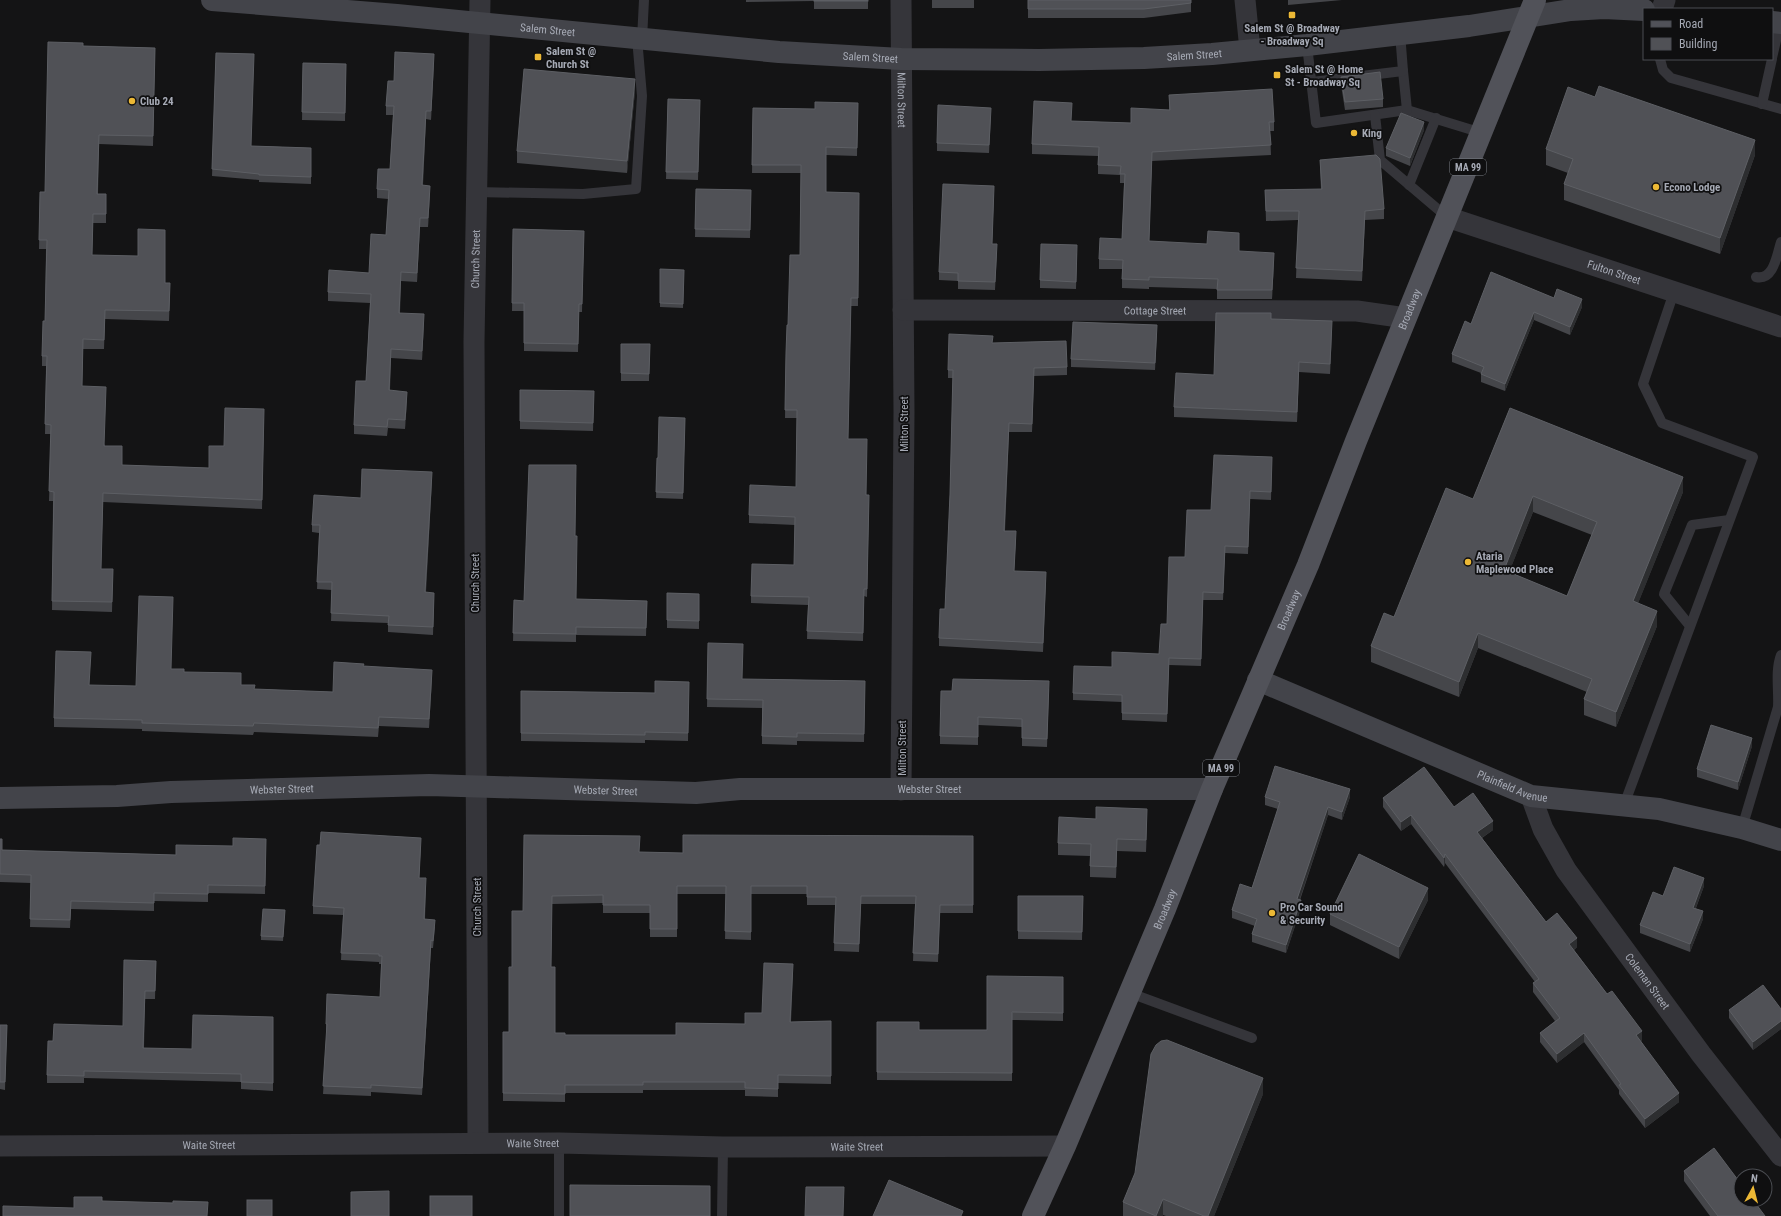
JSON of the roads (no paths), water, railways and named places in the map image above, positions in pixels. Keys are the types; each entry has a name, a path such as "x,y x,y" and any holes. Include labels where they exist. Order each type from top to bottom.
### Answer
{"main road":[{"name":"Broadway","path":"1034,1216 1130,993 1212,789 1308,565 1531,8"}],"street":[{"name":"Salem Street","path":"213,0 479,23 779,52 901,59 1039,60 1144,58 1307,45 1468,26 1531,8 1643,10"},
{"name":"Church Street","path":"478,1144 474,342 480,0"},
{"name":"Milton Street","path":"901,0 904,412 901,790"},
{"path":"1245,0 1250,50"},
{"name":"Fulton Street","path":"1447,218 1781,327"},
{"name":"Cottage Street","path":"903,310 1357,311 1406,318"},
{"name":"Plainfield Avenue","path":"1258,680 1530,796 1659,810 1742,828 1781,840"},
{"name":"Webster Street","path":"0,798 117,796 171,792 429,785 696,794 740,790 1212,789"},
{"name":"Coleman Street","path":"1530,796 1543,828 1566,870 1701,1054 1781,1156"},
{"name":"Waite Street","path":"0,1146 559,1143 723,1147 1065,1146"}],"lane":[{"path":"476,192 583,194 636,189 642,96 639,38 644,0"},
{"path":"1773,52 1778,23"},
{"path":"1400,33 1407,110"},
{"path":"1307,45 1316,123 1407,110 1482,133"},
{"path":"1660,60 1663,70 1671,78 1781,109"},
{"path":"1762,104 1772,60"},
{"path":"1312,82 1403,71"},
{"path":"1374,115 1380,160 1447,218"},
{"path":"1409,184 1436,118"},
{"path":"1756,277 1764,277 1771,272 1781,242"},
{"path":"1624,805 1752,457 1662,423 1643,384 1674,292"},
{"path":"1690,626 1664,594 1692,525 1729,520"},
{"path":"1742,828 1778,707 1779,686 1777,666 1781,655"},
{"path":"1130,993 1252,1038"},
{"path":"559,1143 560,1216"},
{"path":"722,1216 723,1147"}],"place":[{"name":"Salem St @ Broadway - Broadway Sq","path":"1292,15"},
{"name":"Salem St @ Church St","path":"538,57"},
{"name":"Salem St @ Home St - Broadway Sq","path":"1277,75"},
{"name":"Club 24","path":"132,101"},
{"name":"King","path":"1354,133"},
{"name":"Econo Lodge","path":"1656,187"},
{"name":"Ataria Maplewood Place","path":"1468,562"},
{"name":"Pro Car Sound & Security","path":"1272,913"}]}
